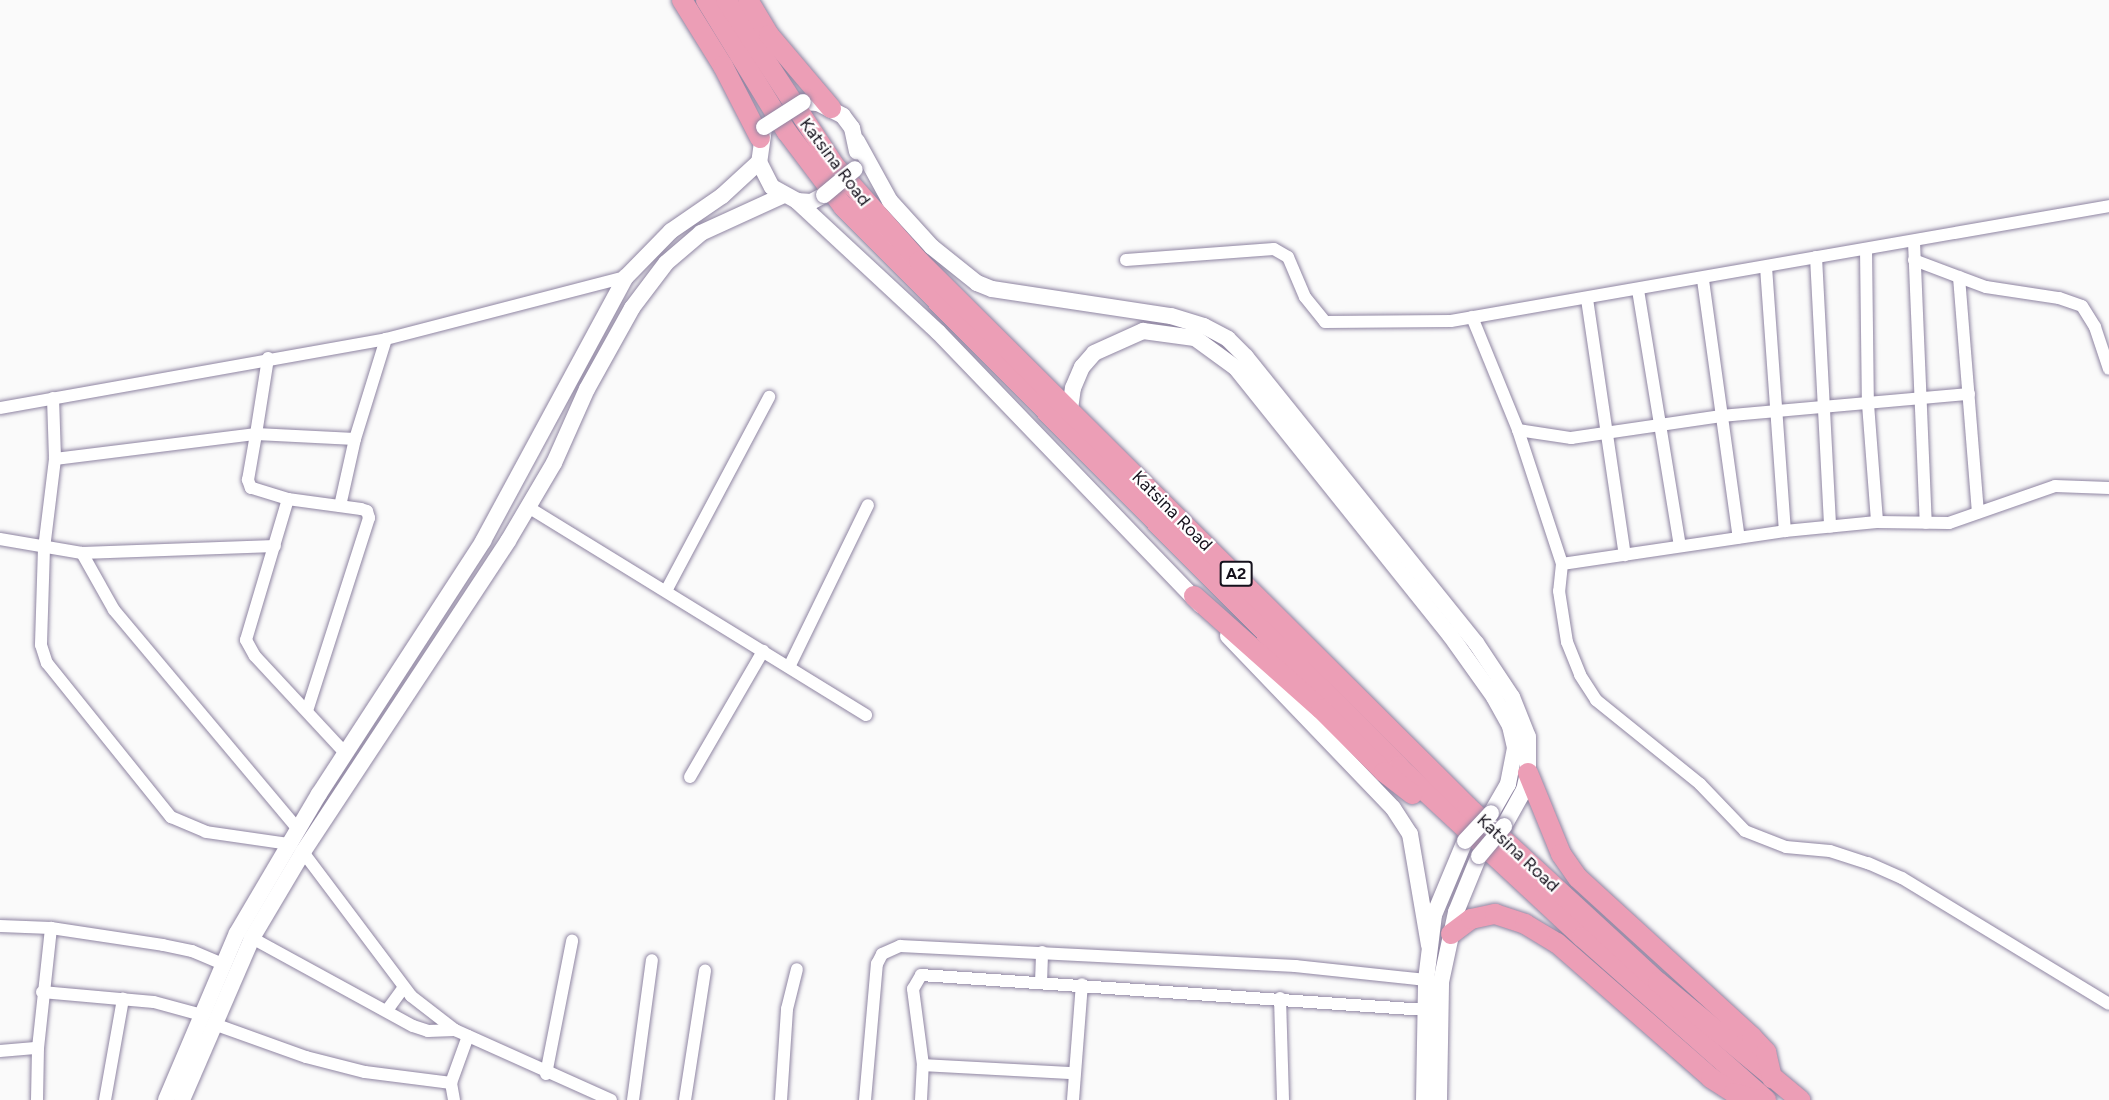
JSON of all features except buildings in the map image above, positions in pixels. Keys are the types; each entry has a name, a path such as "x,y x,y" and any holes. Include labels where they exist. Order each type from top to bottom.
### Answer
{"highway":[{"path":"682,0 762,133"},
{"name":"Katsina Road","path":"706,0 788,132 843,206 1445,810 1766,1100"},
{"name":"Katsina Road","path":"726,0 850,187 919,261 1467,806 1658,982 1800,1100"},
{"path":"748,0 769,35 831,108"},
{"path":"1194,596 1321,709 1384,772 1418,798 1445,810"},
{"path":"1528,773 1561,854 1578,878 1752,1037 1766,1053 1772,1078"},
{"path":"1450,933 1471,919 1495,914 1525,924 1557,943 1711,1078 1734,1094 1760,1100"}],"main road":[{"path":"1429,945 1417,863 1404,826 1393,808 1194,596 938,332 790,198 772,187 759,162 762,133 803,102 831,108 843,116 890,201 932,247 977,283 992,289 1171,316 1204,326 1240,351 1476,643 1512,697 1528,737 1528,773 1524,790 1504,826 1479,856 1450,933 1441,982 1439,1100"},
{"path":"182,1100 208,1020 223,964 296,848 528,507 554,463 593,379 632,308 654,278 701,232 790,198 812,202 824,195 855,169 857,141"},
{"path":"166,1100 252,938 296,848 298,830 345,753 483,541 626,277 671,231 722,196 759,162"},
{"path":"1070,409 1073,388 1082,367 1094,353 1143,331 1195,338 1236,368 1450,635 1494,697 1510,726 1515,748 1508,784 1491,813 1465,841 1439,899 1429,945 1426,980 1424,1100"}],"street":[{"path":"1126,260 1274,249 1288,257 1305,297 1325,322 1472,317 1703,280 1816,257 1914,242 2109,206"},
{"path":"1914,242 1926,522"},
{"path":"1866,249 1868,404 1878,522"},
{"path":"1816,257 1822,408 1830,526"},
{"path":"1914,260 1986,287 2059,298 2082,306 2095,327 2109,369"},
{"path":"1766,267 1774,410 1785,531"},
{"path":"0,408 268,358 386,339 626,277"},
{"path":"1959,277 1978,512"},
{"path":"1703,280 1739,538"},
{"path":"1638,290 1680,546"},
{"path":"1587,299 1625,555"},
{"path":"1472,317 1518,430 1562,564 1559,591 1568,642 1580,675 1596,700 1700,784 1745,831 1786,847 1830,851 1868,862 1902,878 2109,1004"},
{"path":"340,506 355,439 386,339"},
{"path":"268,358 248,485 255,491 288,499 367,511 369,518 307,711"},
{"path":"1518,430 1571,438 1660,423 1774,410 1921,401 1969,394"},
{"path":"666,591 769,397"},
{"path":"53,398 55,459 44,548 41,645 47,663 171,817 206,832 296,848 347,906 374,951 404,987 455,1030 546,1074 611,1100"},
{"path":"55,459 256,434 355,439"},
{"path":"1562,564 1830,526 1878,522 1949,523 2055,486 2109,488"},
{"path":"288,499 246,640 255,656 345,753"},
{"path":"789,667 868,505"},
{"path":"528,507 866,715"},
{"path":"0,538 44,548 82,553 275,546"},
{"path":"82,553 114,610 298,830"},
{"path":"690,777 763,651"},
{"path":"0,926 51,928 192,951 223,964"},
{"path":"37,1100 42,992 51,928"},
{"path":"252,938 311,973 388,1009 428,1031 455,1030"},
{"path":"546,1074 572,941"},
{"path":"865,1100 877,964 882,954 900,946 944,946 1295,966 1426,980"},
{"path":"1041,982 1042,952"},
{"path":"633,1100 652,960"},
{"path":"781,1100 787,1009 797,969"},
{"path":"685,1100 705,970"},
{"path":"921,1100 922,1065 913,989 921,975 1082,984 1425,1010"},
{"path":"1073,1100 1073,1073 1082,984"},
{"path":"388,1009 404,987"},
{"path":"42,992 154,1002 306,1058 365,1072 451,1083"},
{"path":"1280,998 1283,1100"},
{"path":"105,1100 123,999"},
{"path":"454,1100 451,1083 468,1036"},
{"path":"0,1051 38,1048"},
{"path":"922,1065 1073,1073"}]}
